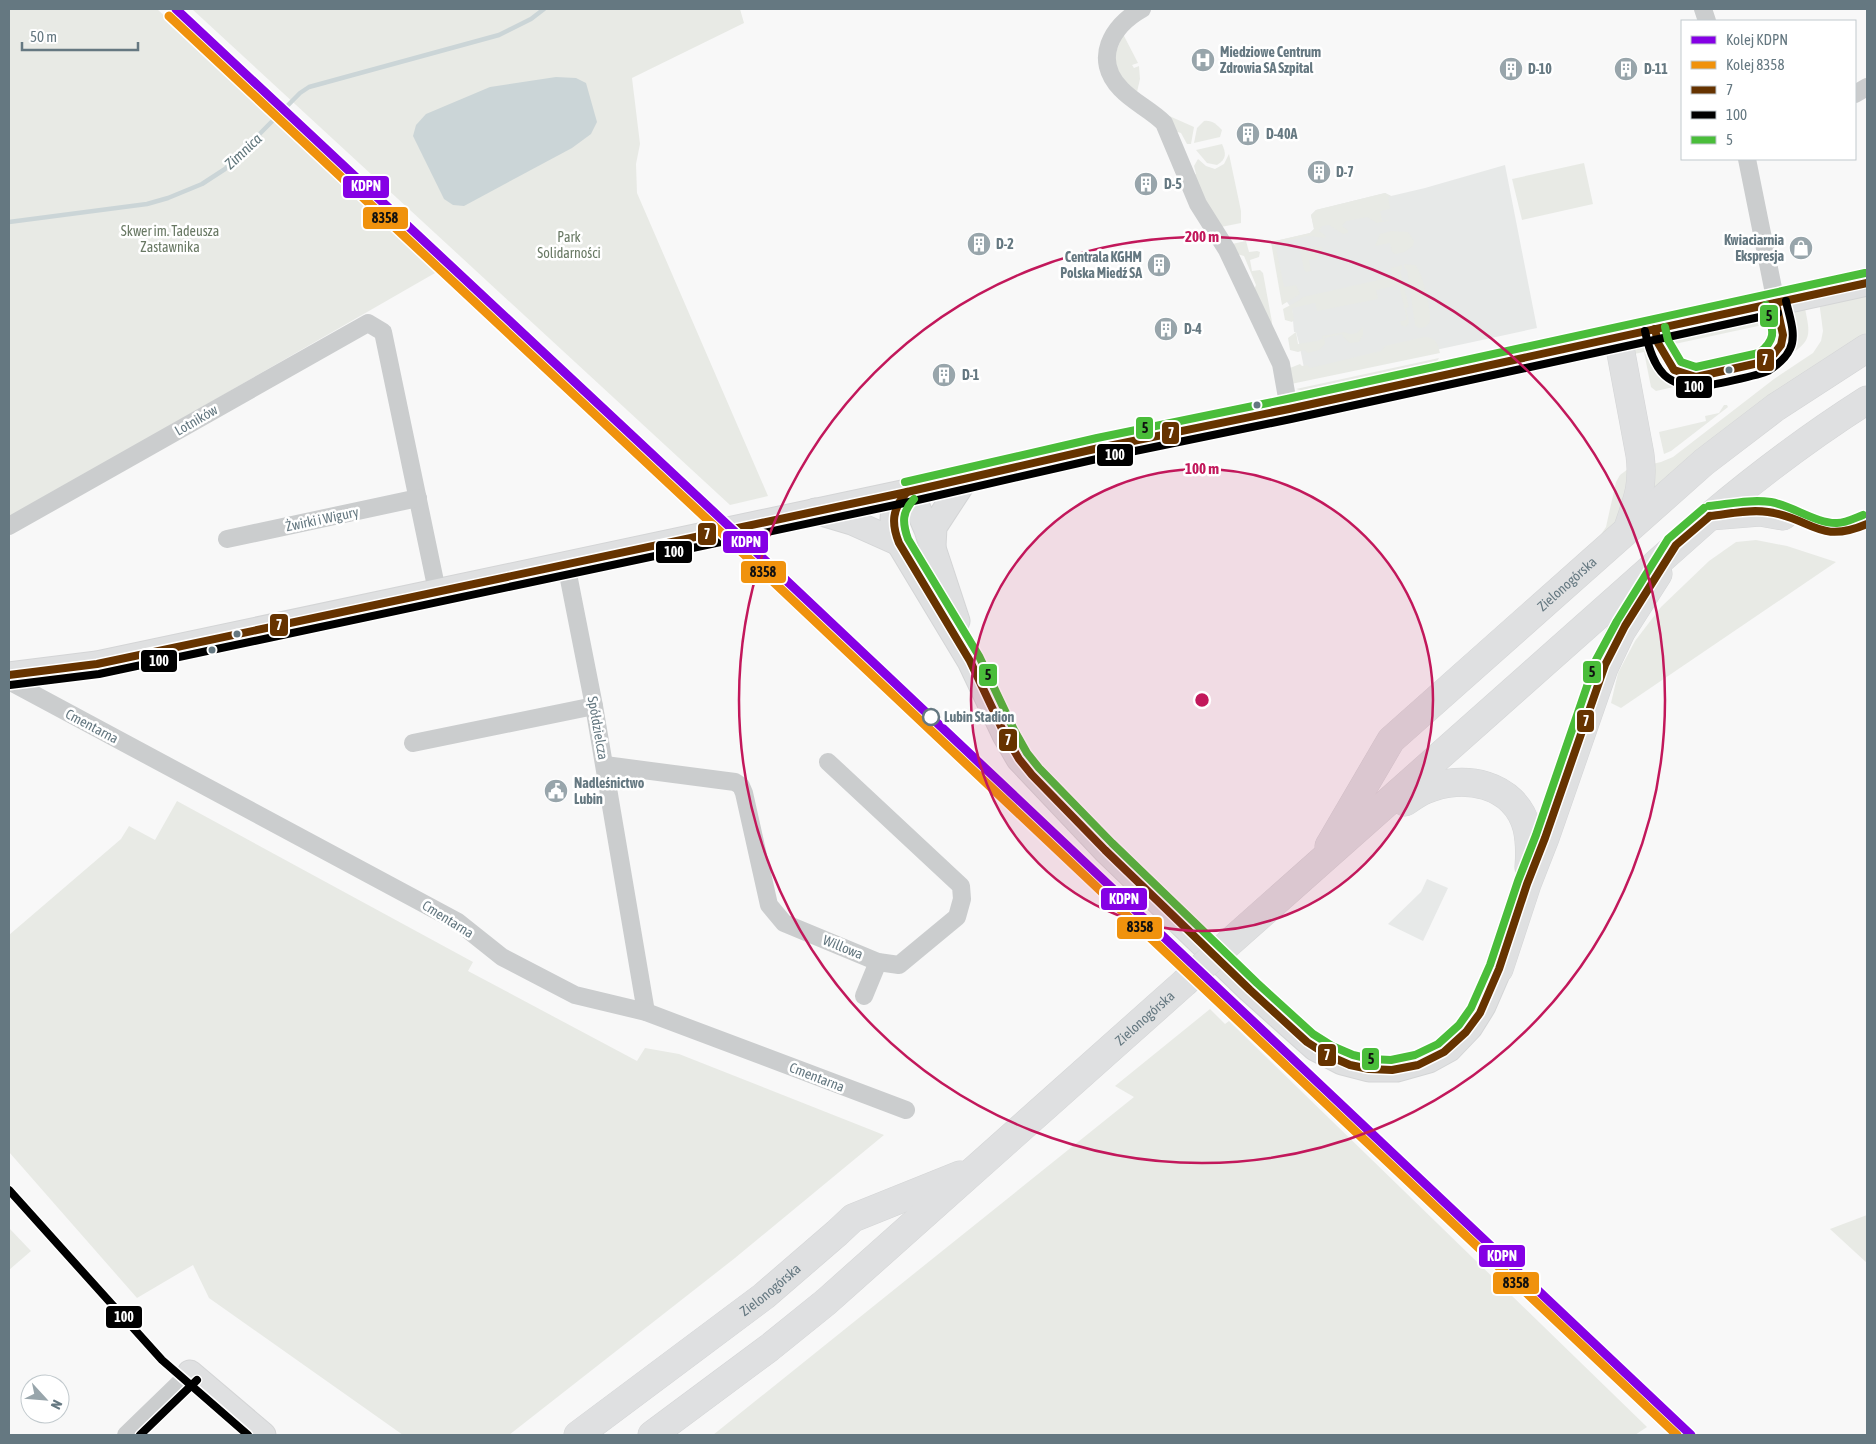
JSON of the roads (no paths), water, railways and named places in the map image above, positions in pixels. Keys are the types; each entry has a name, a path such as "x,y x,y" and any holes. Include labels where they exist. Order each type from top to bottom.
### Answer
{"main road":[{"path":"1618,337 1642,474 1639,495 1628,528"},
{"name":"Zielonogórska","path":"1316,868 1391,740 1704,462 1802,389 1867,348"},
{"name":"Zielonogórska","path":"652,1435 738,1372 809,1316 872,1262 1710,516 1770,466 1867,400"},
{"path":"1710,516 1760,512 1783,516"},
{"path":"1499,969 1605,664 1625,626 1676,546"},
{"path":"1351,836 1423,790 1454,782 1483,784 1510,799 1523,818 1527,828 1529,844 1527,884"},
{"name":"Zielonogórska","path":"578,1435 764,1296 853,1218 975,1169"}],"street":[{"path":"1142,9 1122,23 1113,36 1108,50 1107,64 1112,77 1121,89 1164,123 1198,204 1227,250 1281,364 1289,409"},
{"path":"1856,93 1867,87"},
{"path":"1747,160 1776,303"},
{"path":"9,675 97,664 812,510 907,492 1867,283"},
{"name":"Lotników","path":"9,526 368,322 383,332 418,498"},
{"path":"932,546 934,527 966,478"},
{"path":"907,492 898,501 893,514 894,530 899,543 970,661 1005,735 1019,759 1032,775 1105,850 1250,990 1308,1042 1322,1052 1350,1065 1380,1070 1408,1067 1434,1058 1449,1049 1470,1027 1486,1001 1499,969"},
{"path":"907,492 916,504 932,546 970,661"},
{"path":"418,498 437,591"},
{"name":"Żwirki i Wigury","path":"227,539 418,498"},
{"path":"812,510 852,522 899,543"},
{"name":"Spółdzielcza","path":"566,564 605,765 646,1012"},
{"name":"Cmentarna","path":"9,680 458,922 502,956 575,995 646,1012 906,1110"},
{"path":"412,743 594,706"},
{"name":"Willowa","path":"605,765 735,782 741,786 744,792 769,905 784,923 878,962 899,965 957,917 962,899 962,886 828,762"},
{"path":"864,996 878,962"},
{"path":"126,1435 190,1373 263,1435"}],"waterway":[{"name":"Zimnica","path":"9,222 147,204 168,198 202,184 225,169 300,93 309,87 499,35 531,19 544,9"}],"rail line":[{"name":"KDPN","path":"176,9 717,515 1691,1435"},
{"name":"8358","path":"169,16 710,522 1677,1435"}],"place":[{"name":"Miedziowe Centrum Zdrowia SA Szpital","path":"1203,60"},
{"name":"D-10","path":"1511,69"},
{"name":"D-11","path":"1626,69"},
{"name":"D-40A","path":"1248,134"},
{"name":"D-7","path":"1319,172"},
{"name":"D-5","path":"1146,184"},
{"name":"D-2","path":"979,244"},
{"name":"Kwiaciarnia Ekspresja","path":"1801,248"},
{"name":"Centrala KGHM Polska Miedź SA","path":"1159,265"},
{"name":"D-4","path":"1166,329"},
{"name":"D-1","path":"944,375"},
{"name":"Lubin Stadion","path":"931,717"},
{"name":"Nadleśnictwo Lubin","path":"556,791"}],"park label":[{"name":"Skwer im. Tadeusza Zastawnika","path":"170,240"},
{"name":"Park Solidarności","path":"569,246"}]}
